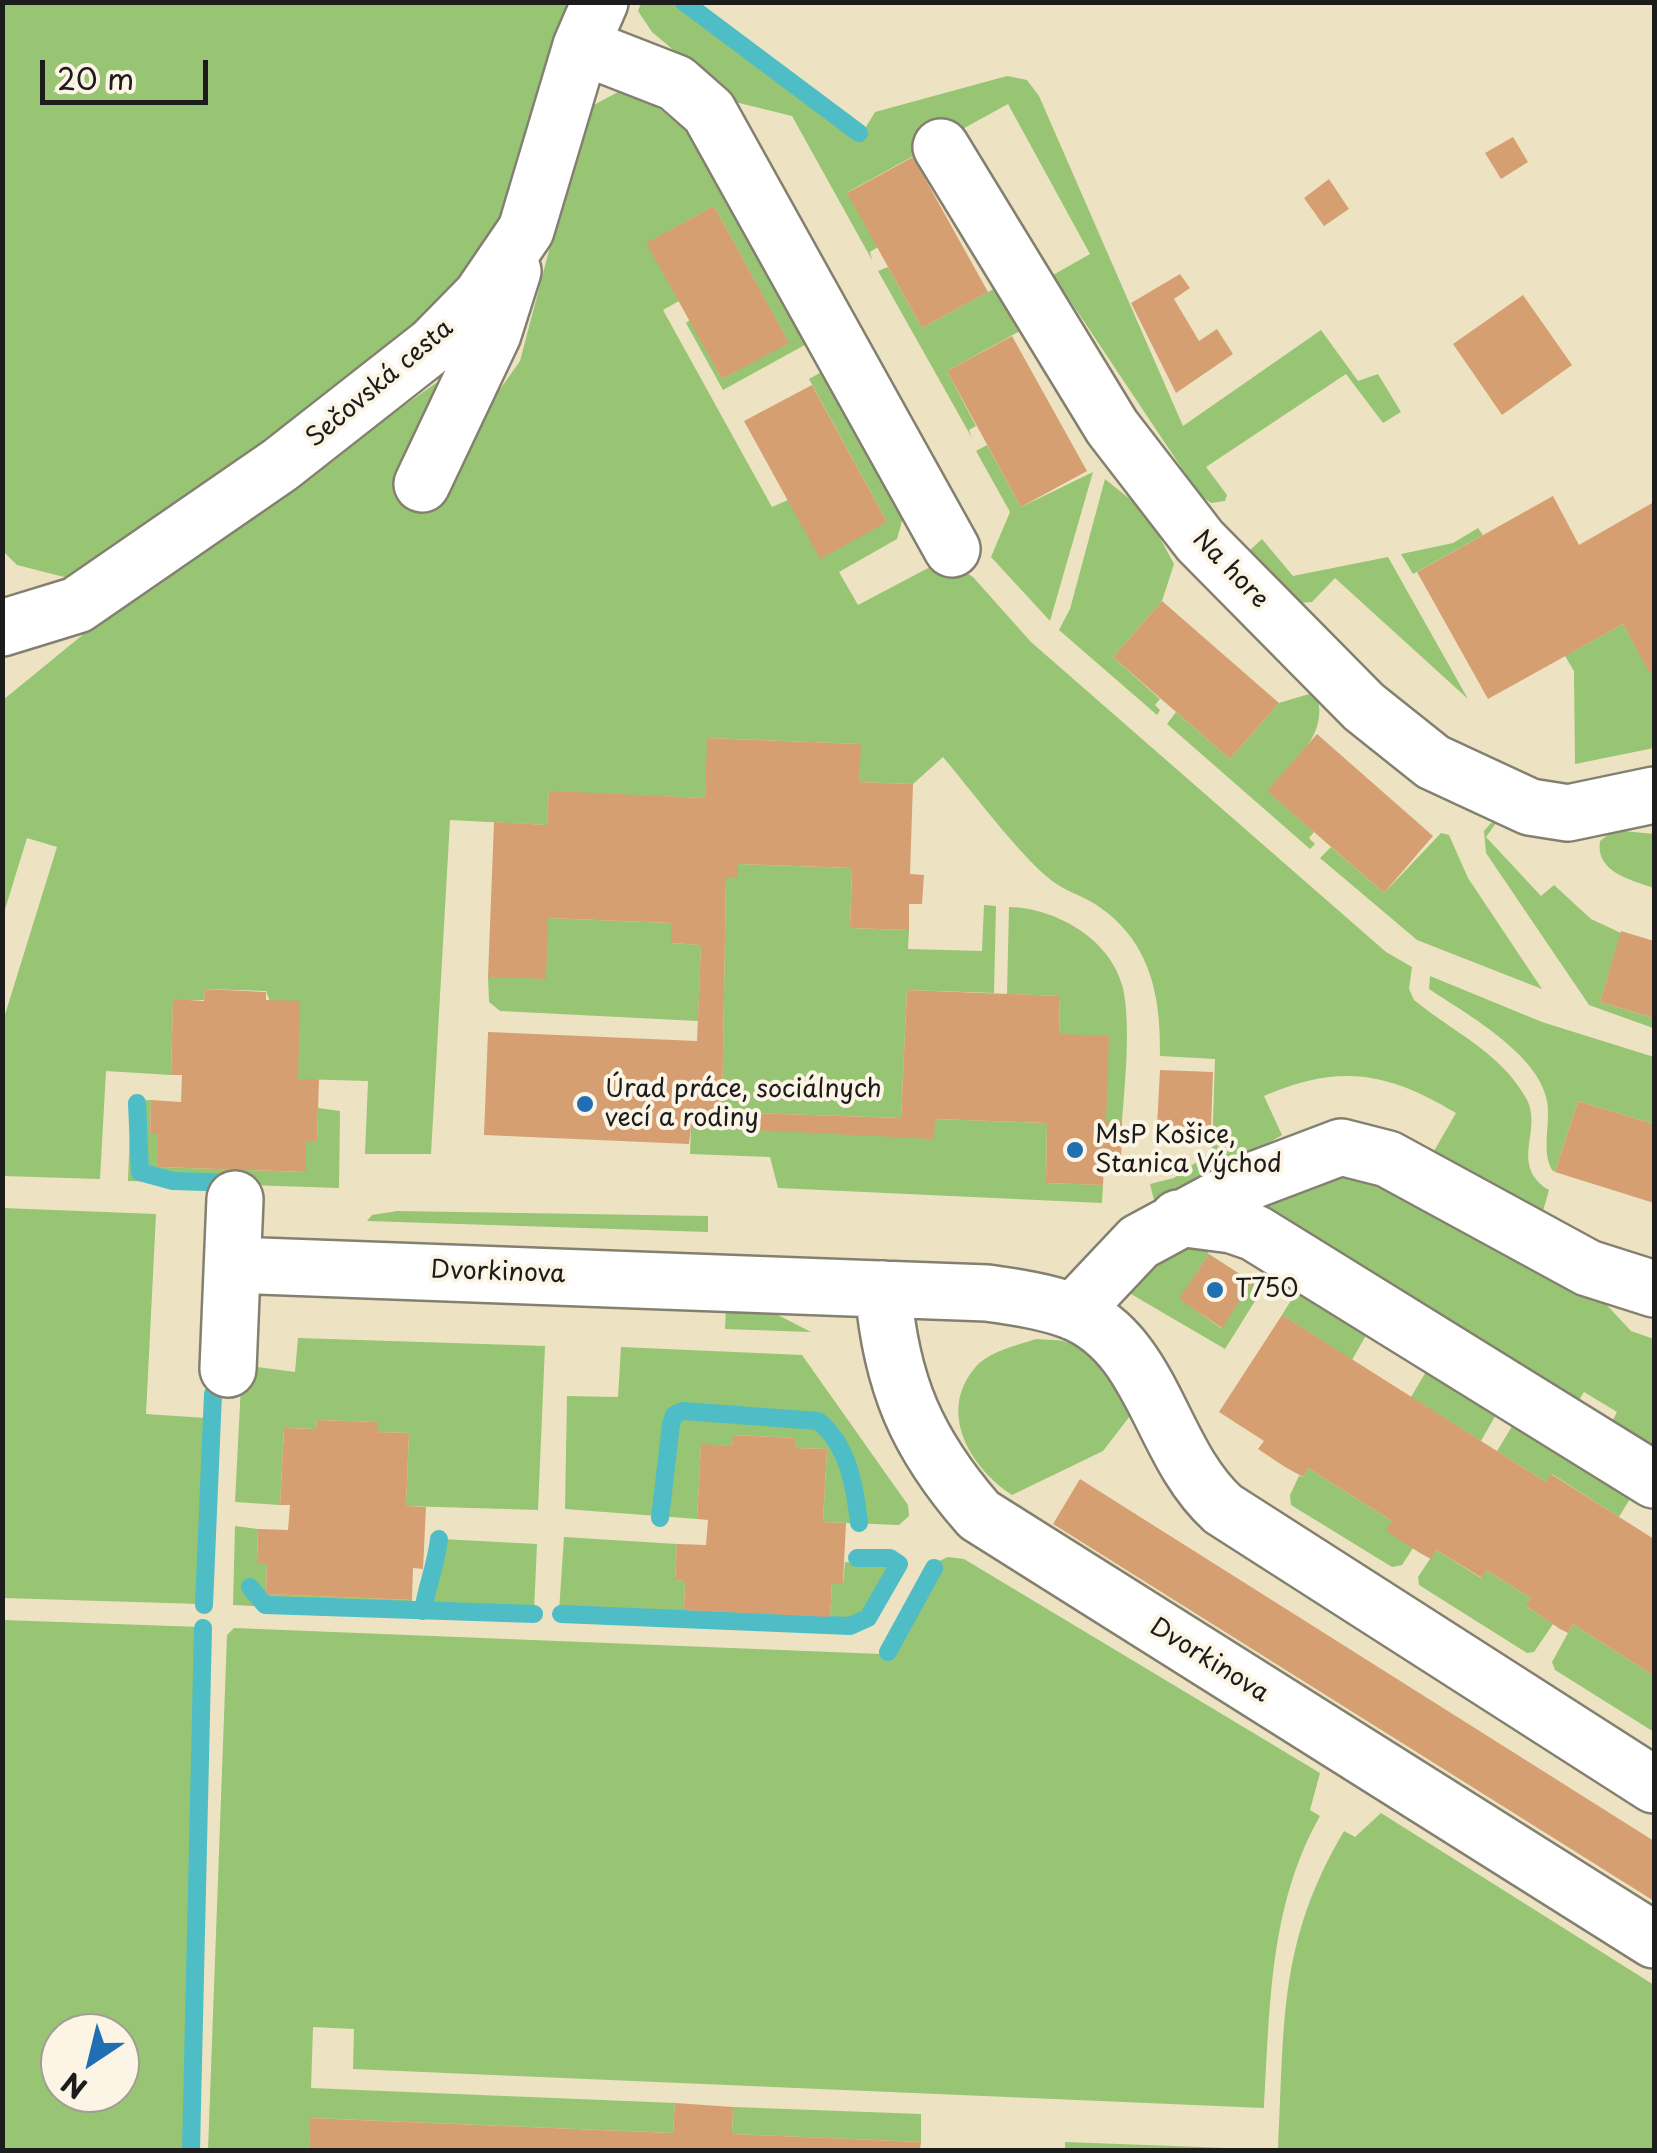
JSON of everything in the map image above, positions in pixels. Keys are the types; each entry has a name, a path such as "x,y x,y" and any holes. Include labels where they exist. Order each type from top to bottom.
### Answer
{"street":[{"name":"Sečovská cesta","path":"2,628 77,605 375,394 433,345 481,296 526,230 590,24"},
{"path":"590,24 676,83 709,112 952,549"},
{"name":"Na hore","path":"941,147 1112,427 1200,542 1364,706 1434,762 1530,807 1568,813 1654,795"},
{"path":"422,484 492,334 526,230"},
{"path":"1073,1312 1122,1257 1178,1218 1285,1166 1356,1147 1403,1166 1588,1268 1654,1289"},
{"path":"228,1369 235,1199"},
{"path":"1178,1218 1232,1225 1254,1233 1654,1480"},
{"name":"Dvorkinova","path":"233,1265 988,1293 1073,1312 1124,1348 1186,1469 1223,1509 1654,1785"},
{"name":"Dvorkinova","path":"883,1288 888,1346 900,1393 930,1452 978,1515 1654,1940"}],"green space":[{"path":"3,3 578,3 495,244 419,328 238,470 68,578 17,565 3,551"},
{"path":"641,3 675,3 858,140 875,112 1007,76 1027,80 1039,96 1183,426 1321,330 1358,381 1378,374 1401,412 1383,423 1346,374 1206,467 1227,495 1225,501 1211,503 1199,494 1053,275 1090,254 1008,104 848,192 878,247 870,252 872,260 792,116 735,102 652,32 638,11"},
{"path":"620,91 648,99 699,142 812,341 723,390 686,323 690,320 722,379 788,342 714,206 647,243 679,301 663,310 772,507 788,500 887,522 809,379 827,369 905,510 897,539 839,572 858,605 930,567 958,567 973,577 1031,642 1386,952 1412,967 1409,989 1414,1000 1503,1068 1526,1098 1530,1110 1528,1158 1537,1180 1549,1190 1543,1211 1434,1151 1456,1113 1408,1088 1363,1077 1340,1076 1316,1079 1264,1096 1282,1135 1163,1206 1155,1204 1150,1184 1174,1178 1212,1151 1215,1059 1160,1056 1158,1013 1149,972 1130,936 1116,920 1038,869 943,757 913,784 859,782 860,744 708,738 705,798 549,792 547,825 450,820 431,1154 365,1154 368,1081 298,1079 266,991 205,989 204,1000 173,1000 171,1075 106,1071 100,1179 3,1176 3,1021 57,847 27,838 3,916 3,700 102,619 443,378 481,416 520,361 583,121 592,106"},
{"path":"888,267 922,328 997,287 1020,331 947,371 976,426 969,430 972,438 878,271"},
{"path":"987,445 1021,507 1093,472 1050,621 991,557 1010,512 976,451"},
{"path":"1105,479 1146,512 1174,564 1162,601 1113,657 1160,699 1155,705 1160,710 1157,715 1059,630 1070,609"},
{"path":"1478,528 1483,535 1413,574 1401,554 1453,543"},
{"path":"1262,539 1293,576 1388,557 1468,699 1335,578 1312,602 1299,603 1255,564 1249,551"},
{"path":"1623,624 1649,671 1654,669 1654,748 1575,764 1574,671 1565,656"},
{"path":"1309,694 1317,696 1319,710 1313,737 1268,791 1314,832 1309,838 1315,844 1310,849 1167,724 1176,712 1230,759 1279,703"},
{"path":"1496,823 1486,837 1541,896 1554,885 1591,919 1621,933 1600,1002 1654,1018 1653,1028 1589,1005 1486,853 1484,831"},
{"path":"1614,830 1654,834 1654,888 1616,873 1603,860 1600,841"},
{"path":"1441,833 1449,835 1468,878 1542,989 1417,940 1320,858 1331,847 1384,893"},
{"path":"738,864 852,868 850,928 909,930 908,949 982,951 984,905 996,906 994,993 907,990 901,1118 722,1112 726,878 738,878"},
{"path":"1009,907 1045,913 1079,929 1117,970 1127,1019 1122,1121 1106,1121 1059,1034 1060,996 1007,994"},
{"path":"548,918 671,923 671,943 701,945 698,1021 500,1011 489,1002 488,977"},
{"path":"1430,976 1542,1022 1654,1057 1654,1124 1578,1101 1555,1172 1547,1154 1548,1110 1541,1084 1499,1036 1429,989"},
{"path":"151,1100 150,1133 158,1134 159,1167 305,1172 306,1141 317,1141 318,1108 340,1111 339,1188 128,1181 131,1101"},
{"path":"935,1119 1047,1123 1046,1183 1103,1185 1102,1203 778,1188 770,1157 690,1154 691,1127"},
{"path":"1349,1169 1604,1302 1631,1331 1654,1339 1654,1460 1606,1433 1617,1412 1584,1392 1573,1410 1249,1214 1309,1181"},
{"path":"3,1208 156,1214 146,1414 206,1418 208,1380 216,1380 216,1393 210,1394 201,1604 3,1598"},
{"path":"397,1211 708,1216 708,1232 367,1221 372,1215"},
{"path":"1200,1242 1209,1254 1180,1299 1221,1328 1252,1282 1262,1290 1225,1349 1119,1287 1145,1264"},
{"path":"1303,1281 1373,1323 1352,1360 1282,1315"},
{"path":"727,1289 811,1332 725,1329"},
{"path":"298,1338 545,1346 538,1510 406,1506 409,1433 377,1432 377,1422 317,1420 316,1429 284,1428 280,1505 235,1502 242,1365 295,1372"},
{"path":"1036,1339 1065,1342 1089,1355 1115,1383 1130,1416 1103,1451 1012,1495 973,1456 959,1422 959,1404 963,1386 980,1363"},
{"path":"621,1347 802,1355 908,1505 909,1516 899,1525 823,1522 827,1449 795,1448 794,1438 734,1435 732,1446 701,1445 697,1519 565,1509 567,1396 618,1397"},
{"path":"1433,1360 1502,1404 1481,1441 1411,1397"},
{"path":"1519,1415 1637,1487 1619,1517 1552,1474 1546,1482 1497,1451"},
{"path":"1308,1468 1392,1521 1413,1548 1402,1565 1392,1567 1291,1505 1290,1495 1299,1476 1303,1477"},
{"path":"235,1526 258,1529 257,1562 267,1563 266,1594 412,1600 411,1614 233,1605"},
{"path":"564,1537 677,1544 675,1580 685,1581 684,1610 830,1617 832,1584 843,1584 845,1562 895,1565 866,1613 834,1622 559,1611"},
{"path":"441,1539 537,1544 534,1611 425,1604"},
{"path":"1436,1550 1481,1578 1486,1570 1531,1598 1527,1607 1553,1624 1534,1652 1527,1653 1419,1585 1418,1577"},
{"path":"948,1557 964,1559 1320,1773 1310,1810 1320,1816 1303,1850 1281,1921 1264,2108 353,2069 354,2029 313,2027 311,2088 675,2103 673,2133 311,2118 309,2150 208,2150 227,1635 234,1628 881,1654 926,1572 932,1564"},
{"path":"3,1620 201,1627 188,2150 3,2150"},
{"path":"1573,1624 1654,1676 1654,1732 1555,1670 1552,1662"},
{"path":"1381,1813 1654,1985 1654,2150 1278,2150 1288,1986 1306,1911 1344,1831 1355,1837"},
{"path":"733,2107 921,2114 921,2142 732,2134"},
{"path":"1065,2142 1227,2148 1227,2150 1065,2150"}],"building":[{"path":"1513,137 1528,162 1501,179 1485,153"},
{"path":"913,157 988,292 922,328 847,193"},
{"path":"1329,179 1349,209 1324,226 1304,198"},
{"path":"714,206 789,343 722,379 646,243"},
{"path":"1180,274 1190,288 1174,299 1199,341 1217,329 1233,354 1176,393 1131,303"},
{"path":"1523,295 1572,365 1502,415 1453,344"},
{"path":"1012,336 1087,471 1021,507 947,371"},
{"path":"812,385 887,522 820,559 744,421"},
{"path":"1553,496 1579,545 1654,502 1654,669 1649,672 1623,624 1488,699 1417,572"},
{"path":"1162,601 1279,703 1230,759 1113,657"},
{"path":"1317,734 1433,836 1384,893 1267,791"},
{"path":"707,738 861,744 859,782 913,784 910,874 924,875 922,904 909,904 909,930 850,928 852,868 738,864 738,878 726,878 722,1112 901,1118 907,990 1060,996 1059,1034 1109,1036 1106,1121 1122,1121 1121,1164 1104,1164 1103,1185 1046,1183 1047,1123 935,1119 934,1139 691,1127 689,1144 484,1135 488,1032 697,1041 701,945 671,943 671,923 548,918 546,979 488,977 494,822 547,825 549,791 705,798"},
{"path":"1621,931 1654,941 1654,1018 1600,1002"},
{"path":"205,989 266,992 266,1000 300,1001 298,1079 319,1079 317,1141 306,1141 306,1172 158,1167 158,1134 150,1134 151,1100 181,1102 182,1075 171,1075 173,999 204,1001"},
{"path":"1160,1070 1213,1072 1211,1128 1157,1126"},
{"path":"1578,1101 1654,1124 1654,1203 1555,1172"},
{"name":"T750","path":"1209,1254 1252,1282 1222,1328 1179,1299"},
{"path":"1282,1315 1546,1482 1551,1474 1654,1539 1654,1676 1573,1624 1568,1633 1560,1629 1526,1606 1531,1598 1486,1570 1482,1578 1436,1550 1431,1559 1420,1553 1386,1531 1392,1521 1308,1468 1303,1477 1285,1467 1258,1449 1264,1441 1219,1412"},
{"path":"317,1420 378,1422 377,1432 409,1433 406,1506 426,1507 423,1569 413,1568 412,1600 266,1594 267,1563 257,1563 258,1529 288,1530 290,1505 280,1505 284,1428 316,1429"},
{"path":"733,1435 795,1438 795,1448 827,1449 823,1522 846,1523 843,1584 832,1584 830,1617 684,1610 685,1581 675,1580 677,1544 706,1545 708,1520 697,1519 701,1444 732,1446"},
{"path":"1080,1479 1654,1841 1654,1901 1053,1524"},
{"path":"675,2103 733,2107 732,2134 921,2142 920,2150 309,2150 310,2118 673,2133"}],"waterway":[{"path":"684,2 859,133"},
{"path":"137,1103 140,1172 173,1181 237,1183"},
{"path":"204,1605 213,1394"},
{"path":"660,1518 671,1424 674,1415 683,1411 818,1421 843,1454 859,1523"},
{"path":"423,1611 439,1539"},
{"path":"561,1614 850,1626 868,1618 899,1564 890,1558 857,1558"},
{"path":"888,1652 934,1568"},
{"path":"250,1587 265,1605 534,1614"},
{"path":"191,2150 203,1628"}],"place":[{"name":"Úrad práce, sociálnych vecí a rodiny","path":"585,1104"},
{"name":"MsP Košice, Stanica Východ","path":"1075,1150"},
{"name":"T750","path":"1215,1290"}]}
